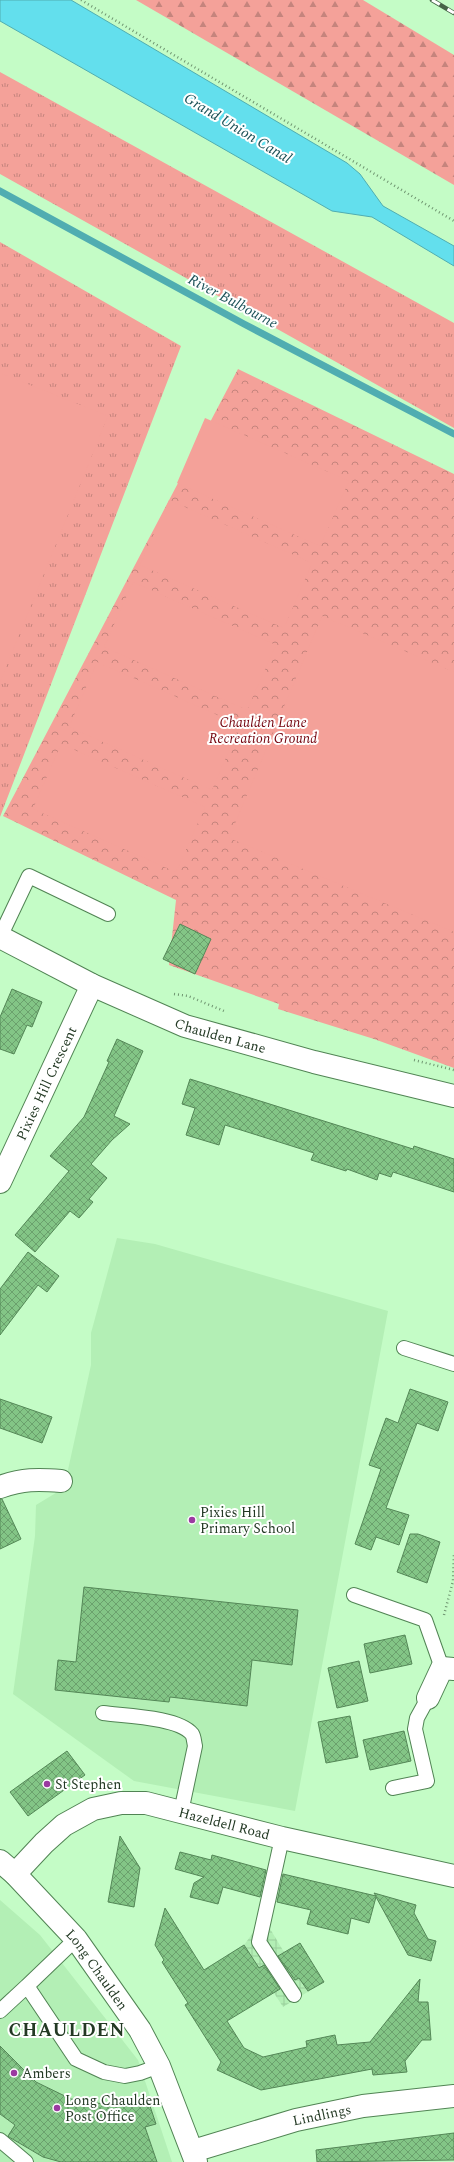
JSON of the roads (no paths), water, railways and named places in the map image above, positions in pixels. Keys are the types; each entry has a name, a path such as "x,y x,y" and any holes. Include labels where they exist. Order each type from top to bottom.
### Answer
{"street":[{"name":"Chaulden Lane","path":"0,937 92,985 185,1026 314,1062 454,1096"},
{"name":"Pixies Hill Crescent","path":"0,1182 92,985"},
{"path":"0,1486 15,1481 36,1478 61,1482"},
{"path":"428,1698 448,1668"},
{"name":"Hazeldell Road","path":"8,1868 44,1843 64,1825 93,1810 121,1803 146,1803 282,1838 454,1876"},
{"name":"Long Chaulden","path":"8,1868 76,1939 140,2030 159,2066 172,2104 194,2156"},
{"name":"Lindlings","path":"194,2156 296,2120 363,2106 454,2096"}],"lane":[{"path":"0,937 30,876 108,914"},
{"path":"404,1348 454,1364"},
{"path":"354,1594 425,1620 432,1641 448,1668"},
{"path":"393,1788 427,1781 415,1729 417,1718 428,1698"},
{"path":"103,1713 172,1723 184,1727 193,1736 195,1746 181,1812"},
{"path":"282,1838 259,1942 294,1995"},
{"path":"0,2011 76,1939"},
{"path":"27,1986 76,2059 104,2072 124,2076 140,2073 159,2066"},
{"path":"0,2140 26,2162"}],"water":[{"name":"Grand Union Canal","path":"0,0 71,0 347,163 360,174 383,206 454,246 454,266 372,217 332,211 0,21"}],"waterway":[{"name":"River Bulbourne","path":"0,191 244,324 454,434"}],"railway":[{"path":"432,0 454,13"}],"place":[{"name":"Pixies Hill Primary School","path":"192,1520"},
{"name":"St Stephen","path":"47,1784"},
{"name":"Ambers","path":"14,2073"},
{"name":"Long Chaulden Post Office","path":"57,2108"}],"district":[{"name":"CHAULDEN","path":"67,2030"}],"park label":[{"name":"Chaulden Lane Recreation Ground","path":"263,730"}]}
